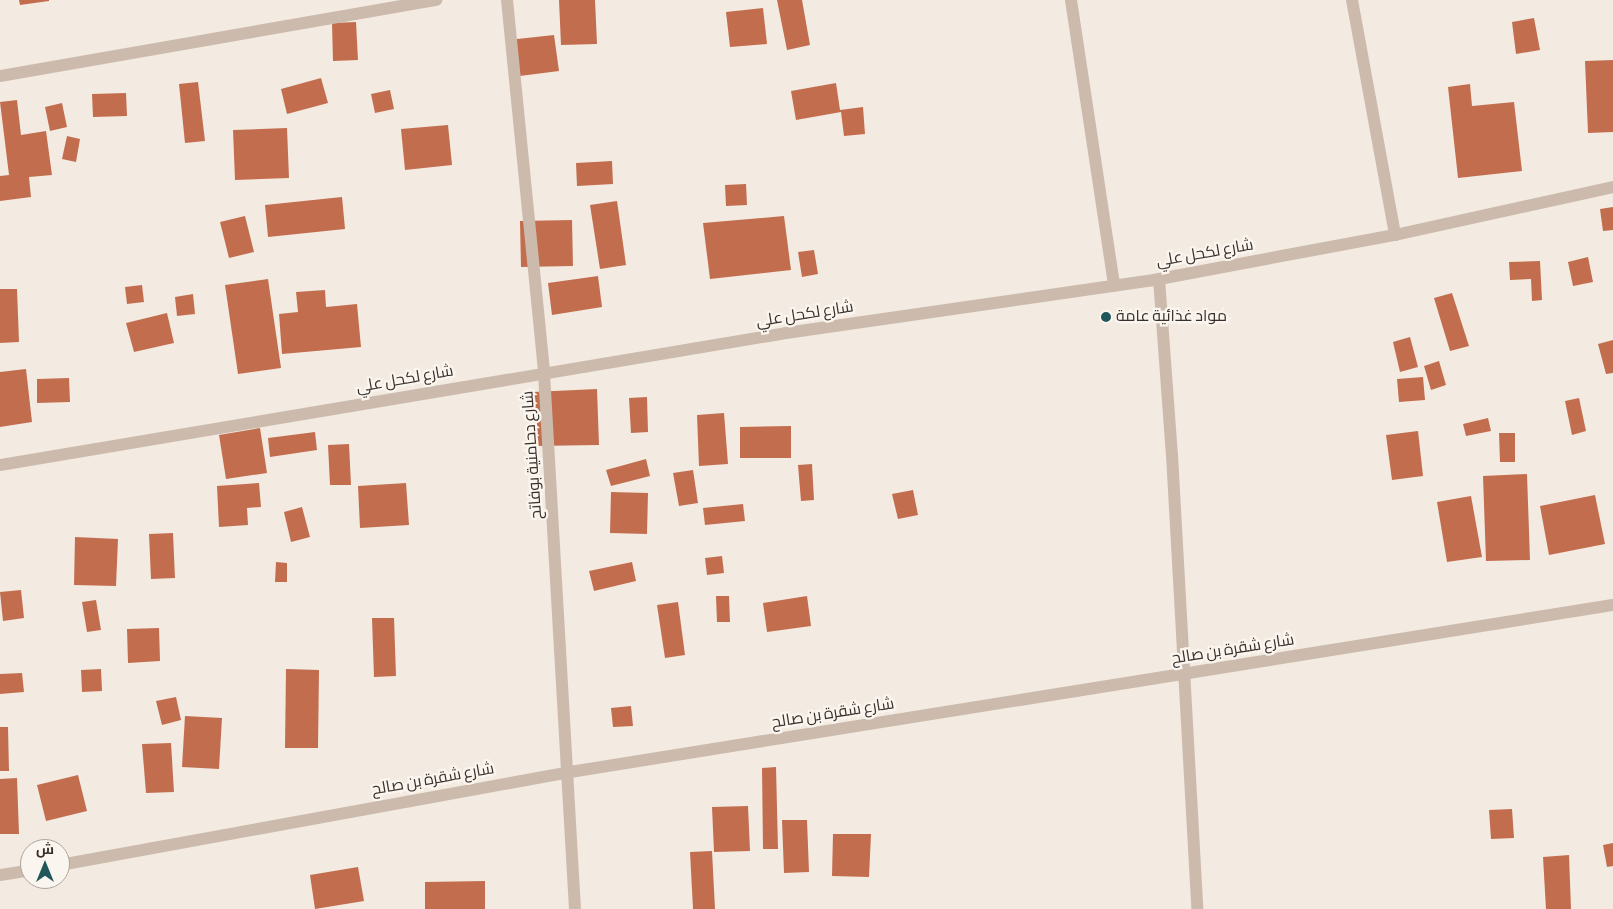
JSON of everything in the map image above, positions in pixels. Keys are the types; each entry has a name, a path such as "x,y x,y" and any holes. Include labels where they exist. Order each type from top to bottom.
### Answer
{"street":[{"path":"0,76 436,0"},
{"name":"شارع دحامنية بوفاتح","path":"507,0 544,373 570,772 575,909"},
{"path":"1071,0 1114,286"},
{"path":"1352,0 1395,235"},
{"name":"شارع لكحل علي","path":"0,465 544,373 1159,279 1395,235 1613,187"},
{"path":"1159,279 1172,456 1197,909"},
{"name":"شارع شقرة بن صالح","path":"70,862 570,772 1613,605"},
{"path":"0,876 20,872"}],"building":[{"path":"19,0 49,0 49,1 20,5"},
{"path":"559,0 595,0 597,44 561,45"},
{"path":"777,0 802,0 810,45 787,50"},
{"path":"763,8 767,44 730,47 726,12"},
{"path":"1534,18 1540,50 1516,54 1512,22"},
{"path":"356,22 358,60 333,61 332,23"},
{"path":"554,35 559,71 512,77 508,40"},
{"path":"1613,60 1613,132 1588,133 1585,61"},
{"path":"321,78 328,103 287,114 281,89"},
{"path":"198,82 205,141 185,143 179,84"},
{"path":"836,83 840,110 863,107 865,134 844,136 841,112 796,120 791,91"},
{"path":"1470,84 1472,106 1514,102 1522,171 1458,178 1448,87"},
{"path":"390,90 394,109 375,113 371,94"},
{"path":"126,93 127,116 93,117 92,94"},
{"path":"17,100 21,135 46,131 52,175 29,177 31,197 0,201 0,176 9,175 0,102"},
{"path":"62,103 67,127 50,131 45,107"},
{"path":"448,125 452,165 405,170 401,129"},
{"path":"287,128 289,178 235,180 233,130"},
{"path":"67,136 80,139 76,162 62,159"},
{"path":"612,161 613,184 577,186 576,163"},
{"path":"746,184 747,205 726,206 725,185"},
{"path":"342,197 345,229 268,237 265,205"},
{"path":"617,201 626,265 600,269 590,205"},
{"path":"1613,207 1613,230 1603,231 1600,209"},
{"path":"245,216 254,252 229,258 220,222"},
{"path":"784,216 791,270 710,279 703,223"},
{"path":"572,220 573,266 521,267 520,221"},
{"path":"814,250 818,274 802,277 798,252"},
{"path":"1588,257 1593,282 1573,286 1568,262"},
{"path":"1540,261 1542,300 1532,301 1531,279 1510,280 1509,262"},
{"path":"598,276 602,307 552,315 548,283"},
{"path":"268,279 281,368 238,374 225,285"},
{"path":"142,285 144,302 127,304 125,287"},
{"path":"0,289 17,289 19,342 0,343"},
{"path":"325,290 326,307 357,304 361,347 282,354 279,314 298,312 296,292"},
{"path":"1452,293 1469,346 1450,351 1434,298"},
{"path":"193,294 195,314 177,316 175,297"},
{"path":"167,313 174,343 134,352 126,323"},
{"path":"1410,337 1418,367 1400,372 1393,342"},
{"path":"1613,340 1613,373 1606,374 1598,344"},
{"path":"1439,361 1446,385 1431,390 1424,366"},
{"path":"26,369 32,422 0,427 0,372"},
{"path":"1423,377 1425,400 1399,402 1397,379"},
{"path":"69,378 70,402 37,403 37,379"},
{"path":"597,389 599,445 534,446 533,392"},
{"path":"647,397 648,432 631,433 629,398"},
{"path":"1579,398 1586,431 1572,435 1565,401"},
{"path":"724,413 728,464 699,466 697,415"},
{"path":"1488,418 1491,431 1466,436 1463,424"},
{"path":"791,426 791,458 740,458 740,427"},
{"path":"260,428 267,473 226,479 219,435"},
{"path":"1418,431 1423,476 1392,480 1386,435"},
{"path":"315,432 317,450 270,457 268,438"},
{"path":"1499,433 1515,433 1515,462 1500,462"},
{"path":"349,444 351,485 330,485 328,445"},
{"path":"646,459 650,476 611,486 606,470"},
{"path":"812,464 814,500 801,501 798,465"},
{"path":"693,470 698,503 679,506 673,473"},
{"path":"1527,474 1530,560 1486,561 1483,476"},
{"path":"259,483 261,507 247,508 248,525 219,527 217,486"},
{"path":"406,483 409,525 360,528 358,486"},
{"path":"913,490 918,515 898,519 892,494"},
{"path":"611,492 648,493 647,534 610,533"},
{"path":"1595,495 1605,544 1549,555 1540,506"},
{"path":"1471,496 1482,557 1447,562 1437,502"},
{"path":"743,504 745,521 705,525 703,508"},
{"path":"302,507 310,537 291,542 284,512"},
{"path":"173,533 175,578 151,579 149,534"},
{"path":"75,537 118,539 116,586 74,585"},
{"path":"722,556 724,573 707,575 705,558"},
{"path":"276,562 287,563 287,582 275,582"},
{"path":"632,562 636,581 594,591 589,571"},
{"path":"21,590 24,618 3,621 0,592"},
{"path":"716,596 729,596 730,622 717,622"},
{"path":"807,596 811,626 767,632 763,603"},
{"path":"96,600 101,630 87,632 82,602"},
{"path":"678,602 685,655 665,658 657,605"},
{"path":"372,618 394,618 396,676 374,677"},
{"path":"159,628 160,661 128,663 127,629"},
{"path":"101,669 102,691 82,692 81,670"},
{"path":"286,669 319,670 318,748 285,748"},
{"path":"22,673 24,692 0,694 0,674"},
{"path":"176,697 181,720 162,725 156,701"},
{"path":"631,706 633,726 613,727 611,708"},
{"path":"185,716 222,718 219,769 182,767"},
{"path":"0,727 8,727 9,771 0,771"},
{"path":"171,743 174,792 146,793 142,744"},
{"path":"776,767 778,849 763,849 762,768"},
{"path":"78,775 87,811 46,821 37,785"},
{"path":"17,778 19,834 0,834 0,779"},
{"path":"748,806 750,851 714,852 712,807"},
{"path":"1512,809 1514,838 1491,839 1489,810"},
{"path":"782,820 807,820 809,872 784,873"},
{"path":"833,834 871,834 869,877 832,876"},
{"path":"1613,843 1613,866 1607,867 1603,845"},
{"path":"712,851 715,909 693,909 690,852"},
{"path":"1569,855 1571,909 1546,909 1543,857"},
{"path":"358,867 364,901 315,909 310,875"},
{"path":"485,881 485,909 425,909 425,882"}],"place":[{"name":"مواد غذائية عامة","path":"1106,317"}]}
